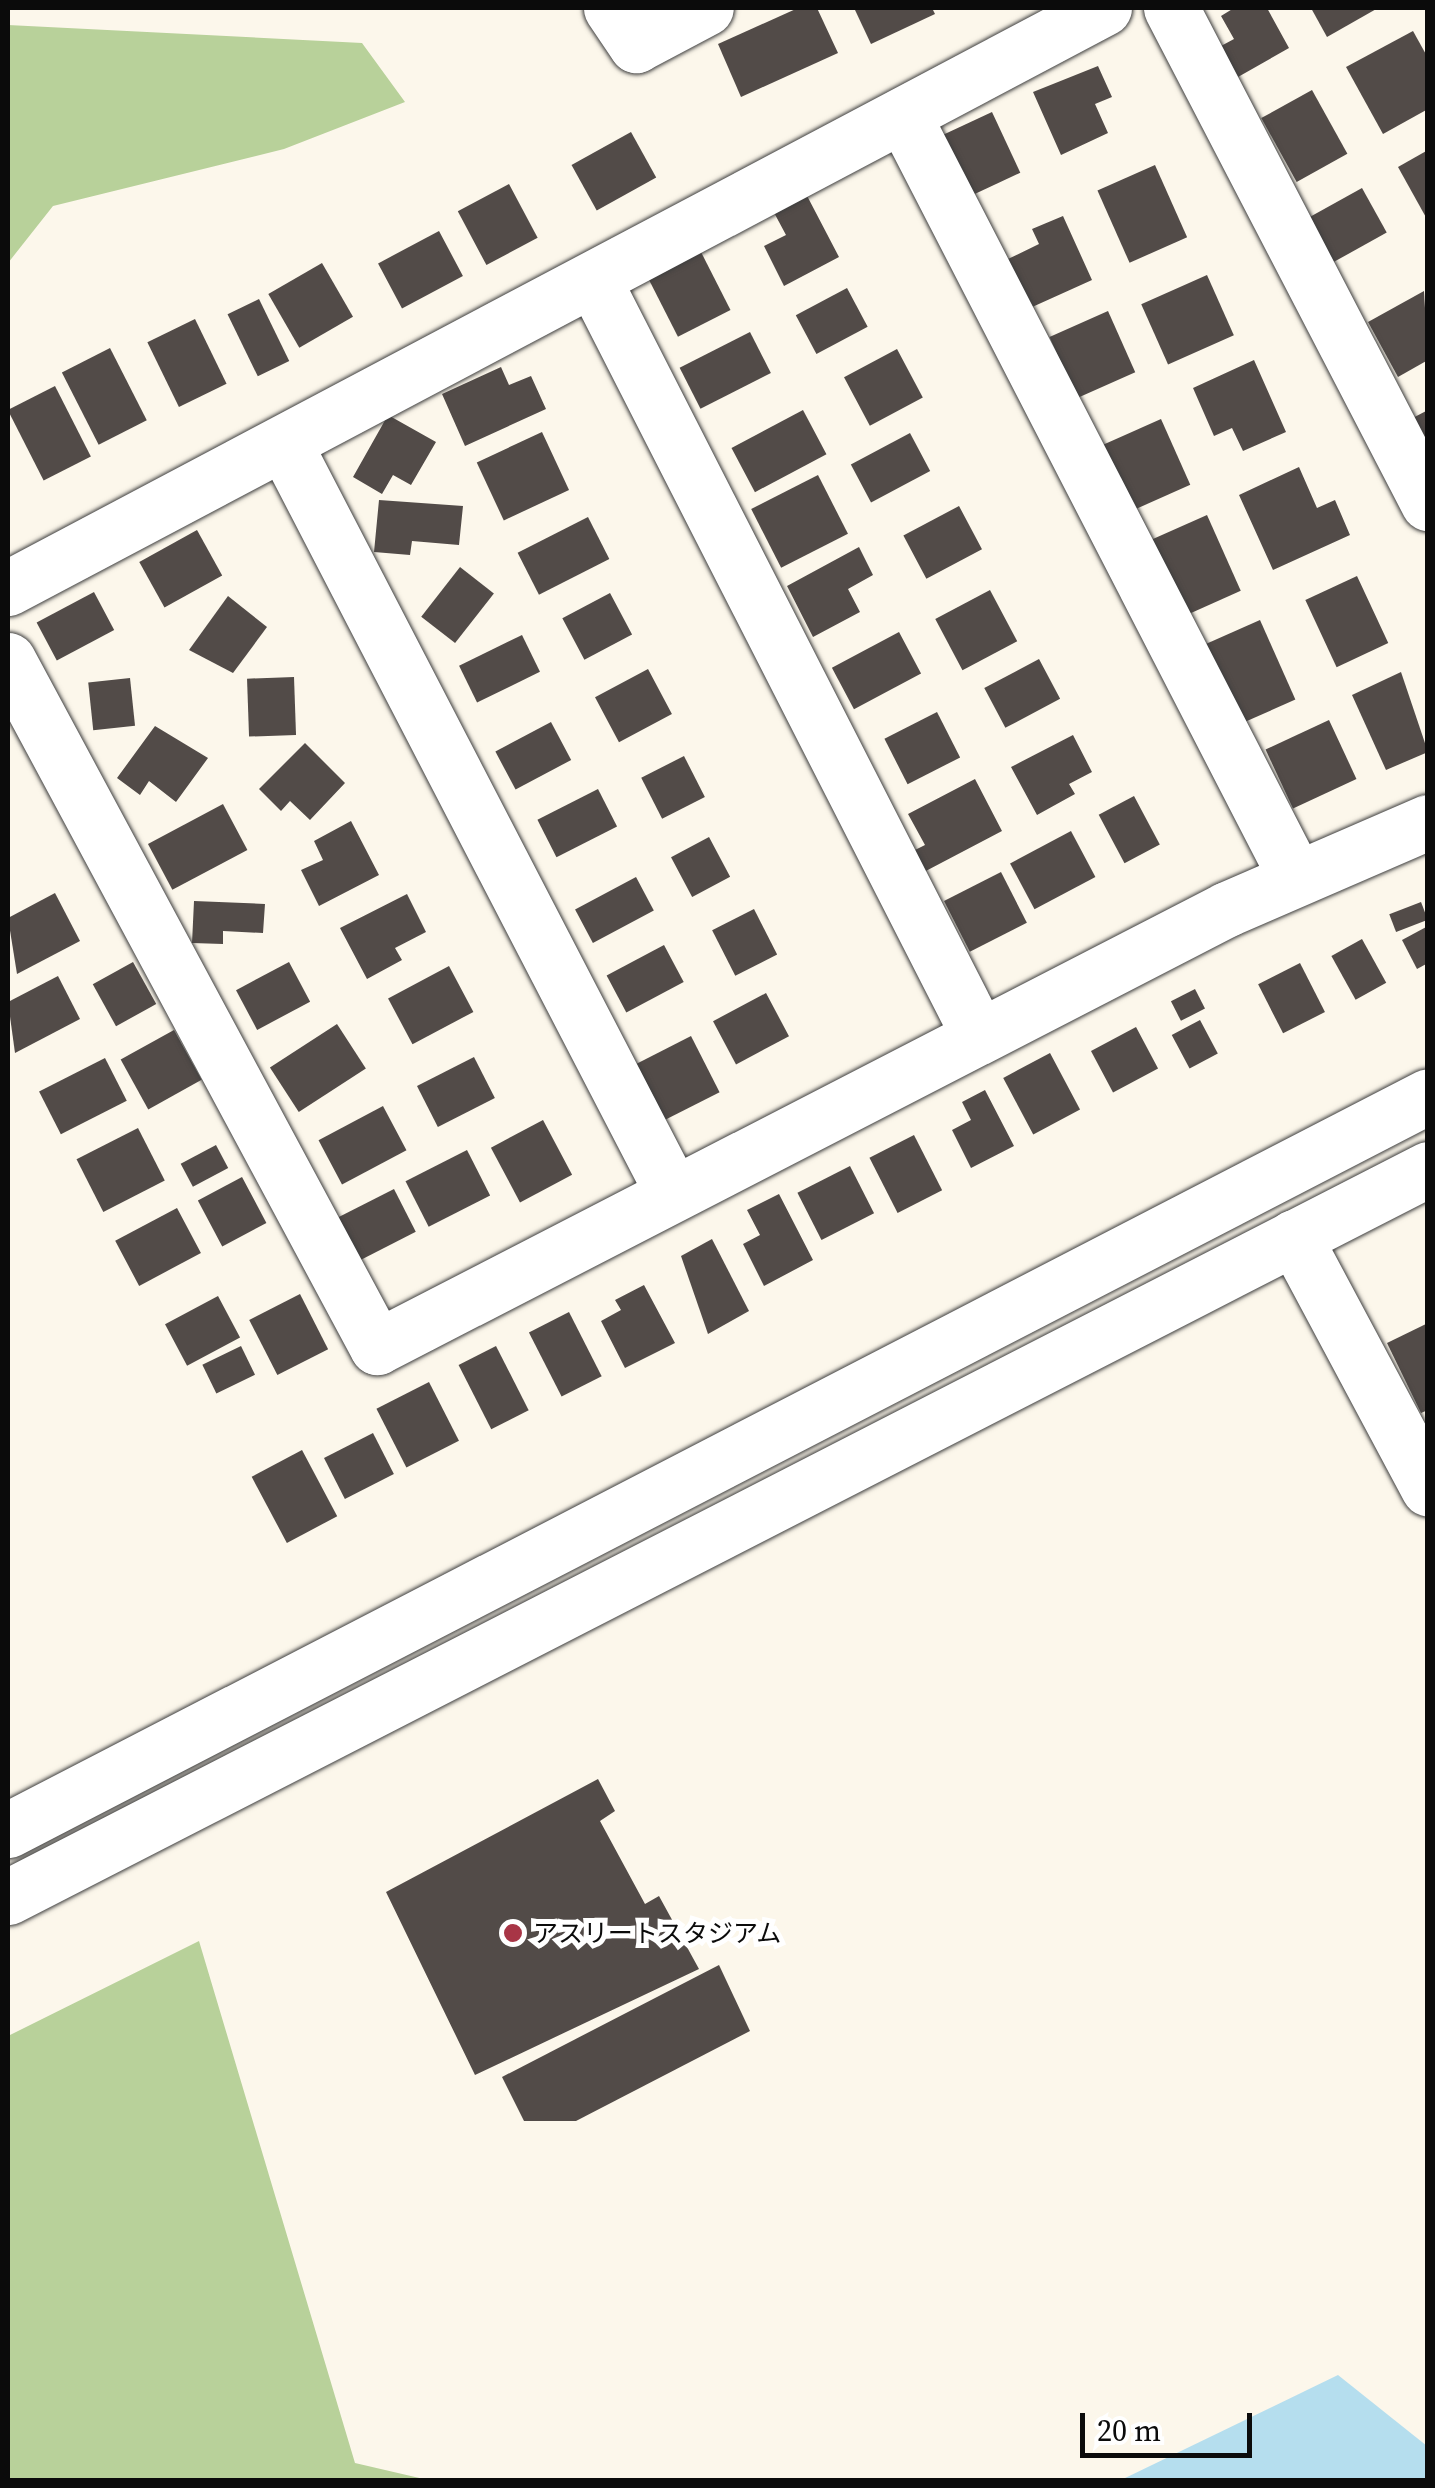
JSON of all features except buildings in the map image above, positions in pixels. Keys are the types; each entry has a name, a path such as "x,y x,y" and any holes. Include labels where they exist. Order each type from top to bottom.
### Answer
{"street":[{"path":"611,8 636,45 706,8"},
{"path":"8,588 286,447 1104,8"},
{"path":"1172,8 1428,503"},
{"path":"902,116 1296,878"},
{"path":"594,281 979,1036"},
{"path":"286,447 673,1194"},
{"path":"8,660 378,1346 979,1036 1296,878 1428,822"},
{"path":"8,1830 1428,1096"},
{"path":"8,1897 1428,1169"},
{"path":"1294,1236 1428,1488"}],"green space":[{"path":"8,25 362,43 405,102 284,149 53,206 8,263"},
{"path":"199,1941 355,2463 428,2480 8,2480 8,2036"}],"water":[{"path":"1338,2375 1427,2446 1427,2480 1121,2480"}],"place":[{"name":"アスリートスタジアム","path":"513,1933"}]}
